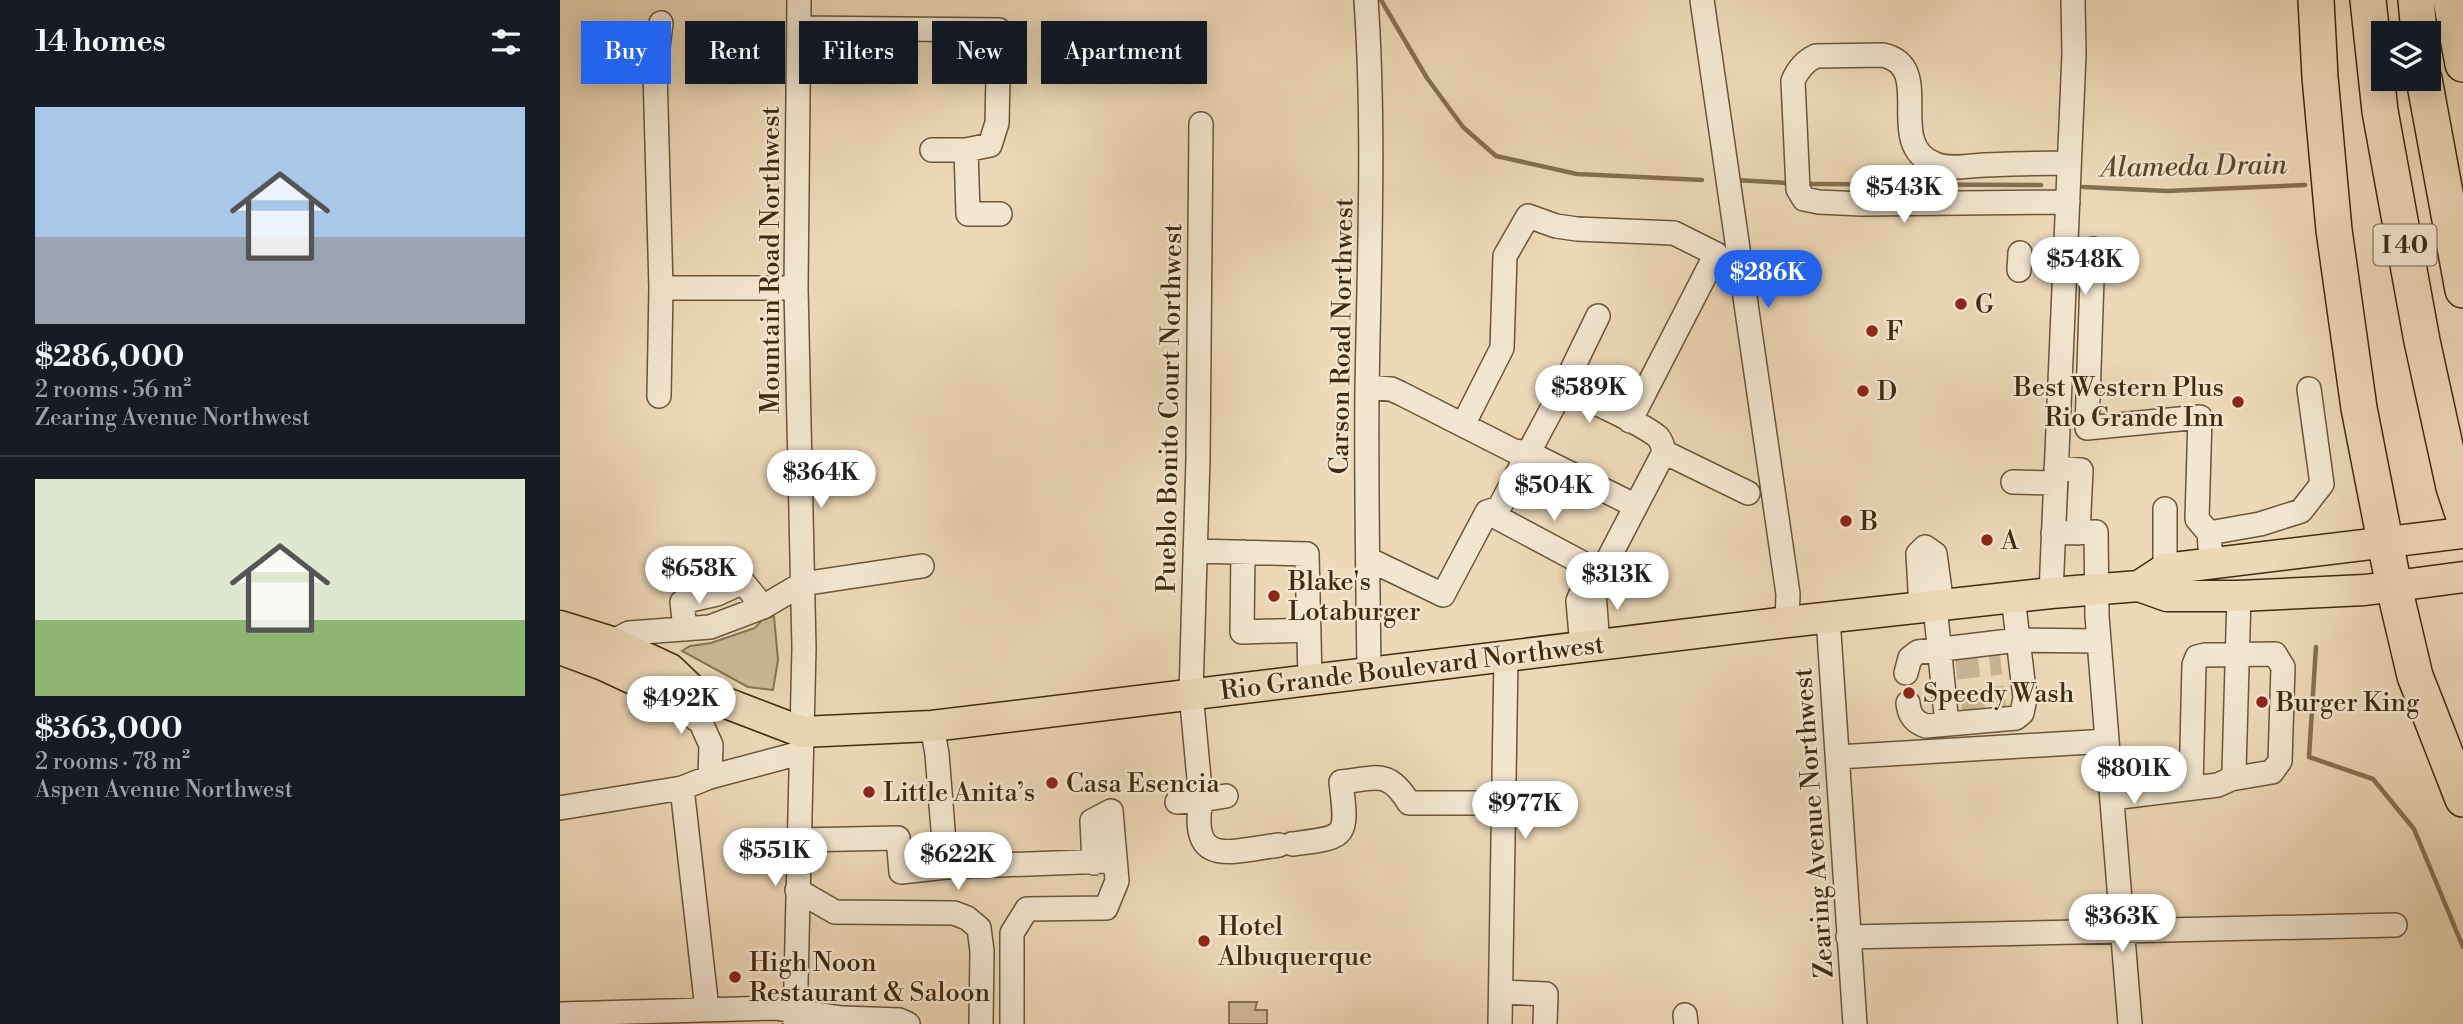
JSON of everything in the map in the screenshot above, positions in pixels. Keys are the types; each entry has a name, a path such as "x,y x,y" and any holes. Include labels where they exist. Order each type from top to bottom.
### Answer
{"highway":[{"path":"2316,0 2334,230 2359,408 2394,587 2415,676 2463,799"},
{"name":"I 40","path":"2368,0 2380,111 2422,341 2459,501"},
{"path":"2416,0 2418,21"},
{"path":"2451,0 2463,64"},
{"name":"I 40","path":"2426,91 2463,290"}],"main road":[{"name":"Rio Grande Boulevard Northwest","path":"2139,586 2165,569 2463,533"},
{"name":"Rio Grande Boulevard Northwest","path":"560,626 612,642 670,669 692,690 801,742 1191,693 2050,593 2139,586 2167,596 2239,596 2394,587 2463,577"},
{"name":"Rio Grande Boulevard Northwest","path":"560,649 603,665 661,692 692,690"}],"street":[{"name":"Mountain Road Northwest","path":"799,0 799,21"},
{"name":"Carson Road Northwest","path":"1366,0 1370,44 1372,152 1367,387 1369,673"},
{"path":"1702,0 1788,594 1787,622"},
{"path":"2050,593 2058,422 2055,253 2068,202 2074,54 2073,0"},
{"name":"Mountain Road Northwest","path":"795,1017 804,648 796,288 799,28"},
{"path":"918,29 999,30 997,123 990,145 966,150 932,150"},
{"path":"2068,202 1862,204 1804,199 1798,189 1793,81 1800,68 1816,56 1891,57 1901,64 1908,75 1910,133 1914,145 1924,159 1944,167 2069,163"},
{"path":"655,84 661,288 659,396"},
{"name":"Pueblo Bonito Court Northwest","path":"1201,124 1191,693 1201,800 1199,836 1206,846 1220,852 1332,839 1344,825 1341,782 1379,778 1391,780 1399,786 1409,803 1504,803"},
{"path":"966,150 968,214 999,214"},
{"path":"1463,425 1502,348 1505,256 1528,216 1556,226 1577,229 1674,233 1716,254 1630,421"},
{"path":"2087,428 2093,249"},
{"path":"661,288 796,288"},
{"path":"1368,559 1443,595 1487,512 1499,508 1598,316"},
{"path":"1367,387 1391,389 1514,451 1529,453 1636,506"},
{"path":"2209,533 2260,524 2301,511 2322,484 2309,389"},
{"path":"1562,390 1630,421 1657,437 1663,444 1664,452 1636,506 1578,601 1590,646"},
{"path":"2058,422 2087,428 2200,417 2197,519 2209,533 2212,564"},
{"path":"1664,452 1748,493"},
{"path":"2010,476 2056,475 2081,470 2078,533"},
{"path":"2165,509 2165,569"},
{"path":"1487,512 1597,570"},
{"path":"2053,533 2096,532 2099,641 2130,1024"},
{"path":"1195,551 1243,557 1307,554 1301,631 1310,680"},
{"path":"1243,557 1242,632 1301,631"},
{"path":"612,642 629,633 710,627 763,607 802,584 922,566"},
{"path":"2231,779 2234,771 2239,596"},
{"path":"1908,703 1909,713 1918,724 1926,726 1951,710 2016,718 2022,713 2015,696 2013,597"},
{"path":"1932,606 1946,662 1951,710"},
{"name":"Zearing Avenue Northwest","path":"1828,618 1855,1024"},
{"path":"1906,673 1910,658 1918,652 1946,662 2099,641"},
{"path":"2112,798 2218,785 2231,779 2272,772 2280,761 2283,667 2275,654 2197,657 2194,665 2191,788"},
{"path":"1500,1024 1506,657"},
{"path":"661,692 701,723 711,745 710,777"},
{"path":"932,726 937,754 946,867"},
{"path":"1838,757 2107,740"},
{"path":"560,808 682,788 801,742"},
{"path":"682,788 707,1009"},
{"path":"1177,802 1226,796"},
{"path":"798,840 898,838 901,872 946,867 1104,861 1117,881 1106,908 1027,909 1012,933 1012,1024"},
{"path":"797,890 835,912 954,913 967,918 979,928 982,951 981,1024"},
{"path":"1848,937 2395,925"},
{"path":"1500,992 1546,994 1545,1024"},
{"path":"560,1014 707,1009 795,1017 899,1020 908,1024"}],"shaded area":[{"path":"774,616 778,660 773,690 748,687 682,651 690,646 711,643 755,628 762,620"},
{"path":"1229,1002 1257,1002 1255,1010 1267,1010 1267,1024 1229,1024"}],"waterway":[{"name":"Alameda Drain","path":"1381,0 1427,78 1463,127 1496,156 1577,174 1702,180"},
{"name":"Alameda Drain","path":"1735,180 1789,183"},
{"name":"Alameda Drain","path":"1809,184 2041,185"},
{"name":"Alameda Drain","path":"2083,187 2167,191 2305,185"},
{"path":"2316,647 2309,757 2373,779 2414,829 2463,947"}],"tunnel":[{"path":"1956,668 2001,663"},
{"path":"1961,703 2005,697"}],"place":[{"name":"G","path":"1961,304"},
{"name":"F","path":"1872,331"},
{"name":"D","path":"1863,391"},
{"name":"Best Western Plus Rio Grande Inn","path":"2238,402"},
{"name":"B","path":"1846,521"},
{"name":"A","path":"1987,540"},
{"name":"Blake's Lotaburger","path":"1274,596"},
{"name":"Speedy Wash","path":"1909,693"},
{"name":"Burger King","path":"2262,702"},
{"name":"Casa Esencia","path":"1052,783"},
{"name":"Little Anita’s","path":"869,792"},
{"name":"Hotel Albuquerque","path":"1204,941"},
{"name":"High Noon Restaurant & Saloon","path":"735,977"}]}
